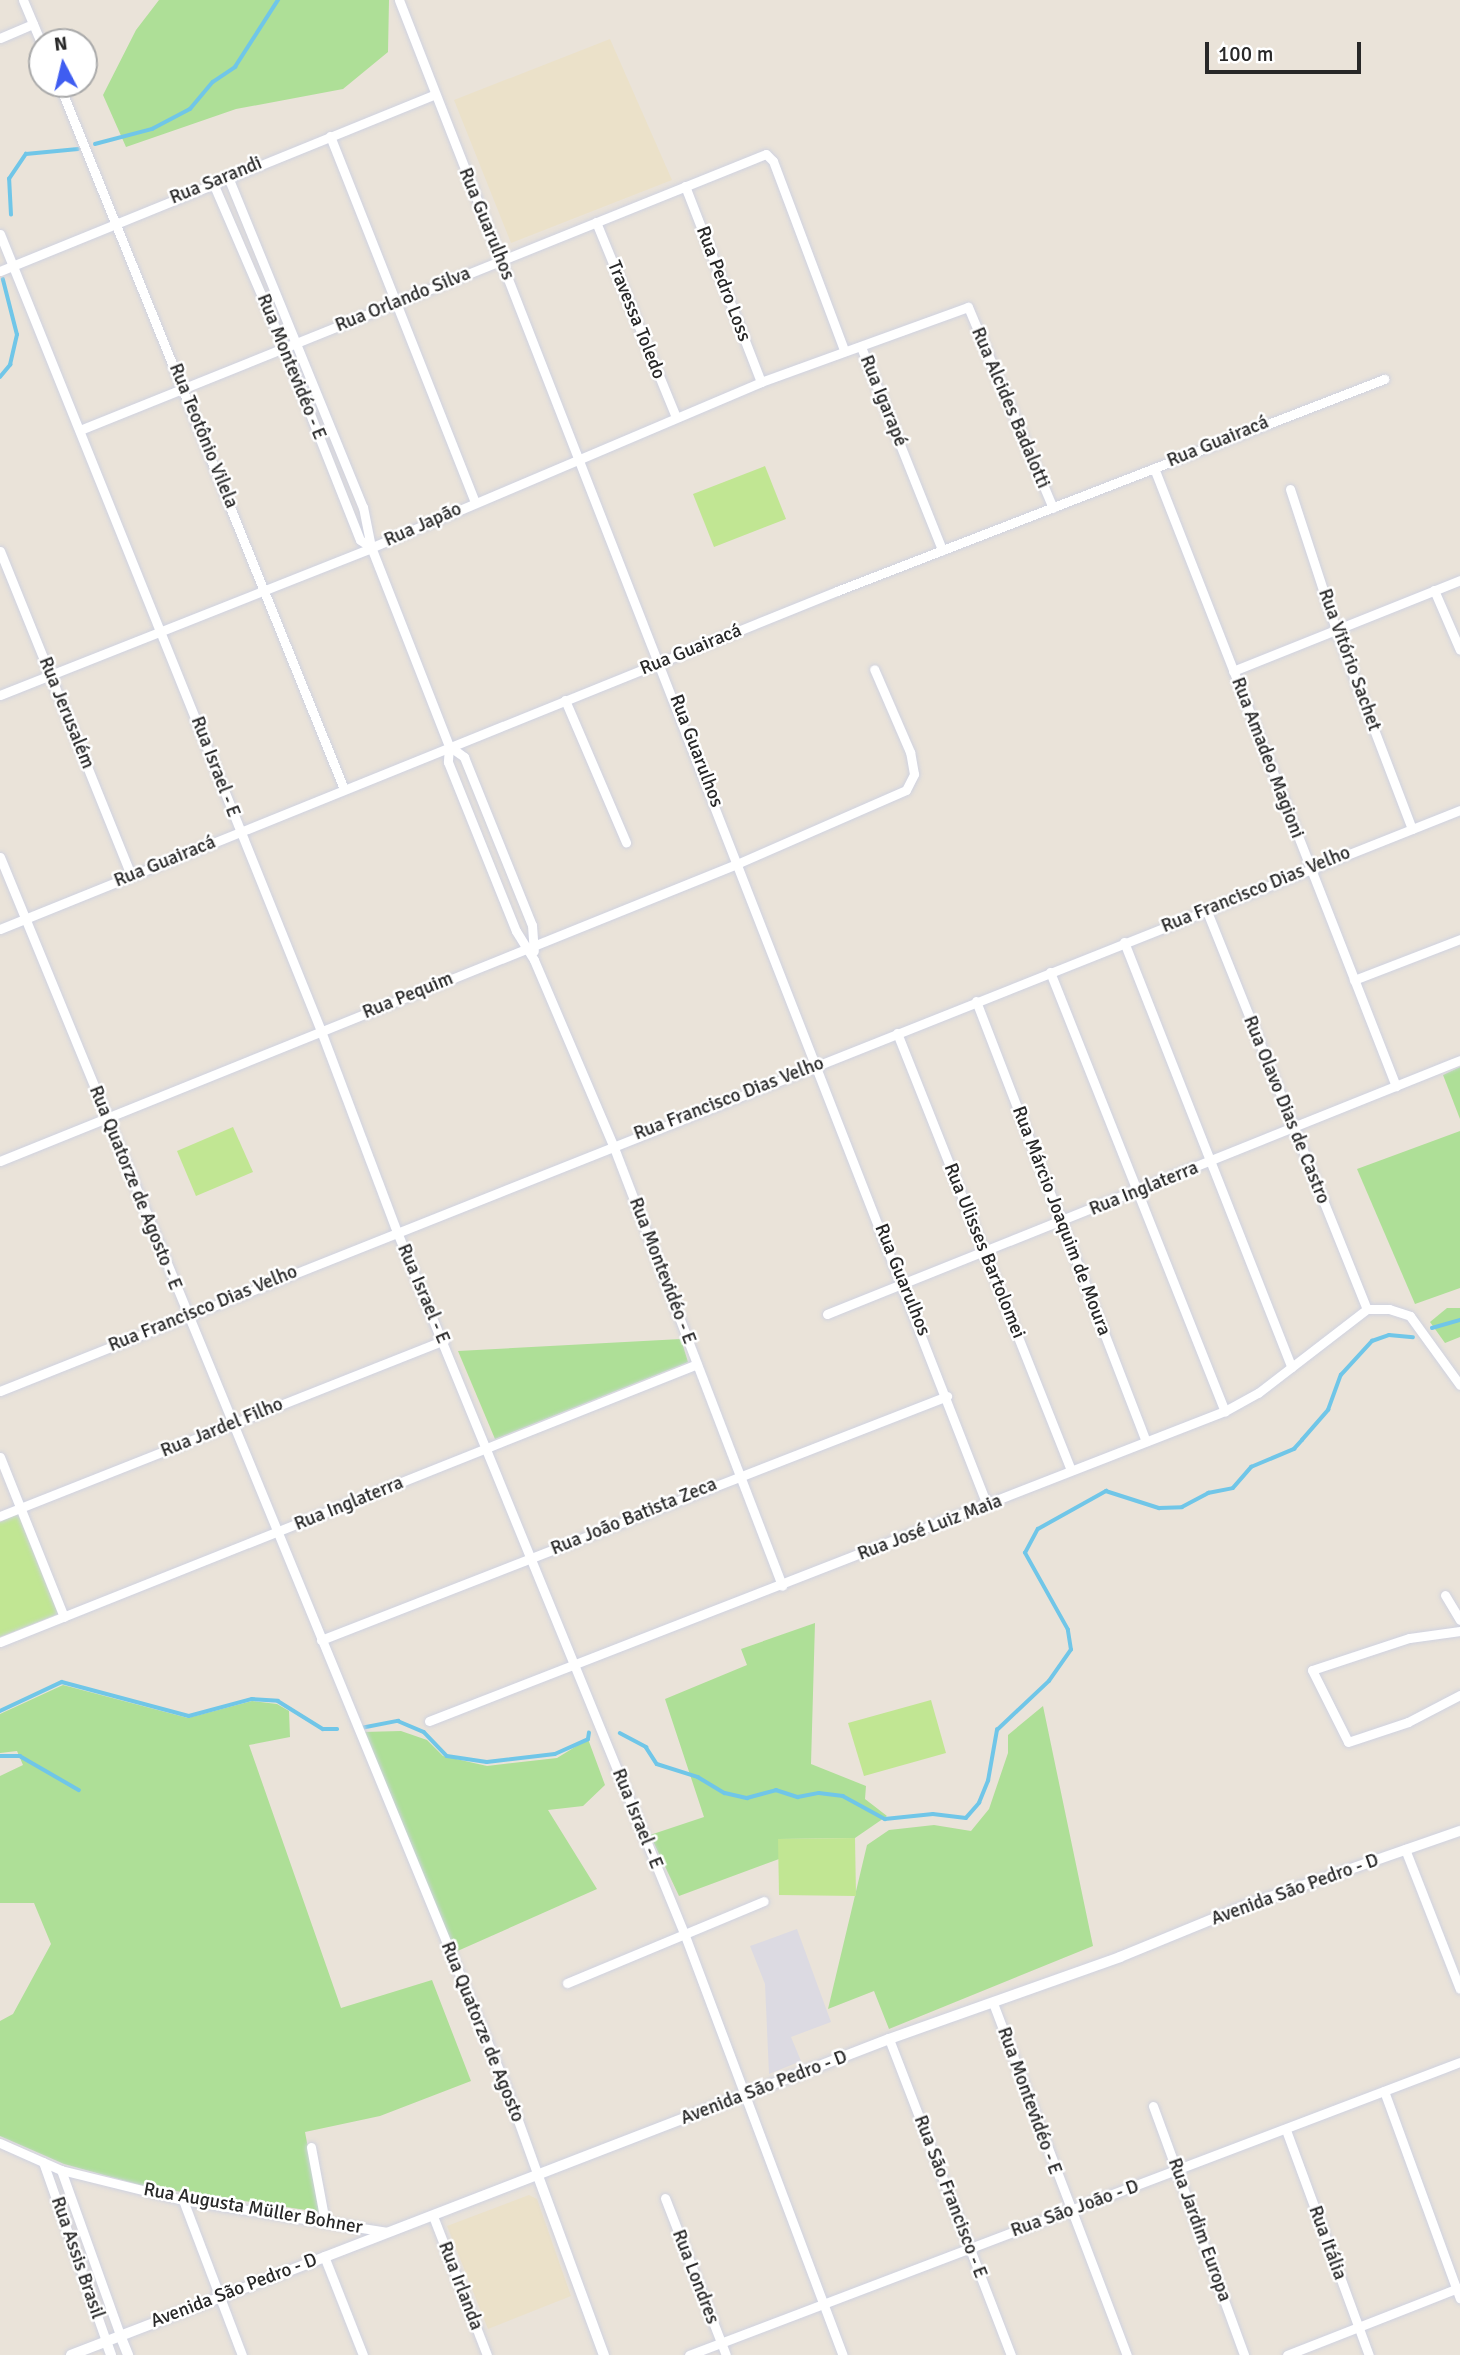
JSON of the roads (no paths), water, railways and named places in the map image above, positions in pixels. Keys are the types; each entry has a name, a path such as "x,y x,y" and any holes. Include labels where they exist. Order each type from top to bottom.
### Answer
{"street":[{"path":"23,0 35,28"},
{"name":"Rua Guarulhos","path":"399,0 434,95 661,661 816,1066 905,1286 987,1505"},
{"path":"0,38 33,24"},
{"name":"Rua Sarandi","path":"0,271 434,95"},
{"name":"Rua Teotônio Vilela","path":"65,98 118,222 344,789"},
{"path":"330,136 475,502"},
{"name":"Rua Orlando Silva","path":"80,430 766,154"},
{"name":"Rua Igarapé","path":"766,154 773,161 844,349 861,347 942,550"},
{"name":"Rua Montevidéo - E","path":"228,177 363,507 371,547 449,746 448,762 613,1145 782,1586"},
{"name":"Rua Montevidéo - E","path":"213,183 285,348 360,540 371,547"},
{"name":"Rua Pedro Loss","path":"685,186 761,382"},
{"name":"Travessa Toledo","path":"596,222 676,417"},
{"name":"Rua Israel - E","path":"0,234 162,630 321,1031 397,1232 444,1340 684,1933 742,2096 843,2355"},
{"name":"Rua Alcides Badalotti","path":"861,347 968,307 1053,508"},
{"name":"Rua Japão","path":"0,695 371,547 676,417 844,349"},
{"name":"Rua Guairacá","path":"0,929 661,661 1384,379"},
{"name":"Rua Amadeo Magioni","path":"1154,467 1396,1087"},
{"name":"Rua Vitório Sachet","path":"1290,489 1336,630 1412,829"},
{"name":"Rua Jerusalém","path":"0,551 131,876"},
{"path":"1233,671 1460,580"},
{"path":"1434,590 1460,650"},
{"name":"Rua Pequim","path":"0,1161 739,863 906,790 914,774 910,752 874,669"},
{"path":"565,700 626,842"},
{"name":"Rua Montevidéo - E","path":"449,746 464,757 532,925 530,948"},
{"name":"Rua Francisco Dias Velho","path":"0,1391 1460,810"},
{"name":"Rua Quatorze de Agosto - E","path":"0,857 351,1713"},
{"name":"Rua Olavo Dias de Castro","path":"1206,909 1367,1309"},
{"path":"1354,980 1460,939"},
{"path":"1124,942 1291,1367"},
{"path":"1050,972 1225,1411"},
{"name":"Rua Márcio Joaquim de Moura","path":"976,1001 1146,1441"},
{"name":"Rua Ulisses Bartolomei","path":"897,1033 1071,1470"},
{"name":"Rua Inglaterra","path":"827,1314 905,1286 1460,1060"},
{"path":"1367,1309 1389,1308 1410,1317 1460,1385"},
{"name":"Rua José Luiz Maia","path":"429,1721 782,1586 1225,1411 1291,1367 1367,1309"},
{"name":"Rua Jardel Filho","path":"0,1517 444,1340"},
{"name":"Rua Inglaterra","path":"0,1642 697,1364"},
{"name":"Rua João Batista Zeca","path":"321,1640 740,1474 947,1396"},
{"path":"0,1457 64,1617"},
{"path":"1445,1595 1460,1620"},
{"path":"1460,1631 1416,1636 1311,1670 1348,1742 1408,1723 1460,1695"},
{"name":"Rua Quatorze de Agosto","path":"351,1713 506,2087 604,2355"},
{"name":"Avenida São Pedro - D","path":"71,2355 889,2039 1460,1831"},
{"path":"1405,1849 1460,1989"},
{"path":"567,1983 764,1901"},
{"name":"Rua Montevidéo - E","path":"993,2003 1070,2212 1127,2355"},
{"name":"Rua São Francisco - E","path":"889,2039 1011,2355"},
{"name":"Rua São João - D","path":"689,2355 1460,2062"},
{"path":"1384,2091 1460,2299"},
{"name":"Rua Jardim Europa","path":"1153,2106 1179,2171 1244,2355"},
{"name":"Rua Itália","path":"1286,2130 1369,2355"},
{"name":"Rua Augusta Müller Bohner","path":"0,2143 61,2170 183,2200 388,2232"},
{"path":"312,2147 326,2222"},
{"name":"Rua Assis Brasil","path":"43,2162 111,2355"},
{"name":"Rua Assis Brasil","path":"61,2170 128,2355"},
{"name":"Rua Londres","path":"665,2198 726,2355"},
{"path":"183,2200 242,2355"},
{"name":"Rua Irlanda","path":"433,2216 487,2355"},
{"path":"324,2256 363,2355"},
{"path":"1287,2355 1458,2288"}],"waterway":[{"path":"95,144 152,129 190,109 213,82 235,67 278,0"},
{"path":"11,215 9,179 26,154 78,149"},
{"path":"0,377 10,365 17,335 3,280"},
{"path":"1432,1328 1460,1320"},
{"path":"620,1733 646,1747 657,1764 698,1777 725,1793 747,1798 776,1790 798,1797 819,1793 843,1796 885,1819 933,1814 966,1818 979,1803 988,1781 997,1730 1049,1681 1071,1650 1068,1630 1025,1553 1038,1529 1106,1491 1159,1508 1182,1507 1208,1493 1233,1488 1251,1467 1294,1449 1328,1410 1341,1375 1372,1341 1389,1335 1413,1337"},
{"path":"0,1711 62,1682 189,1716 252,1699 278,1701 323,1729 337,1729"},
{"path":"361,1728 398,1721 424,1732 447,1756 487,1762 555,1754 588,1739 589,1733"},
{"path":"0,1756 20,1756 79,1790"}]}
